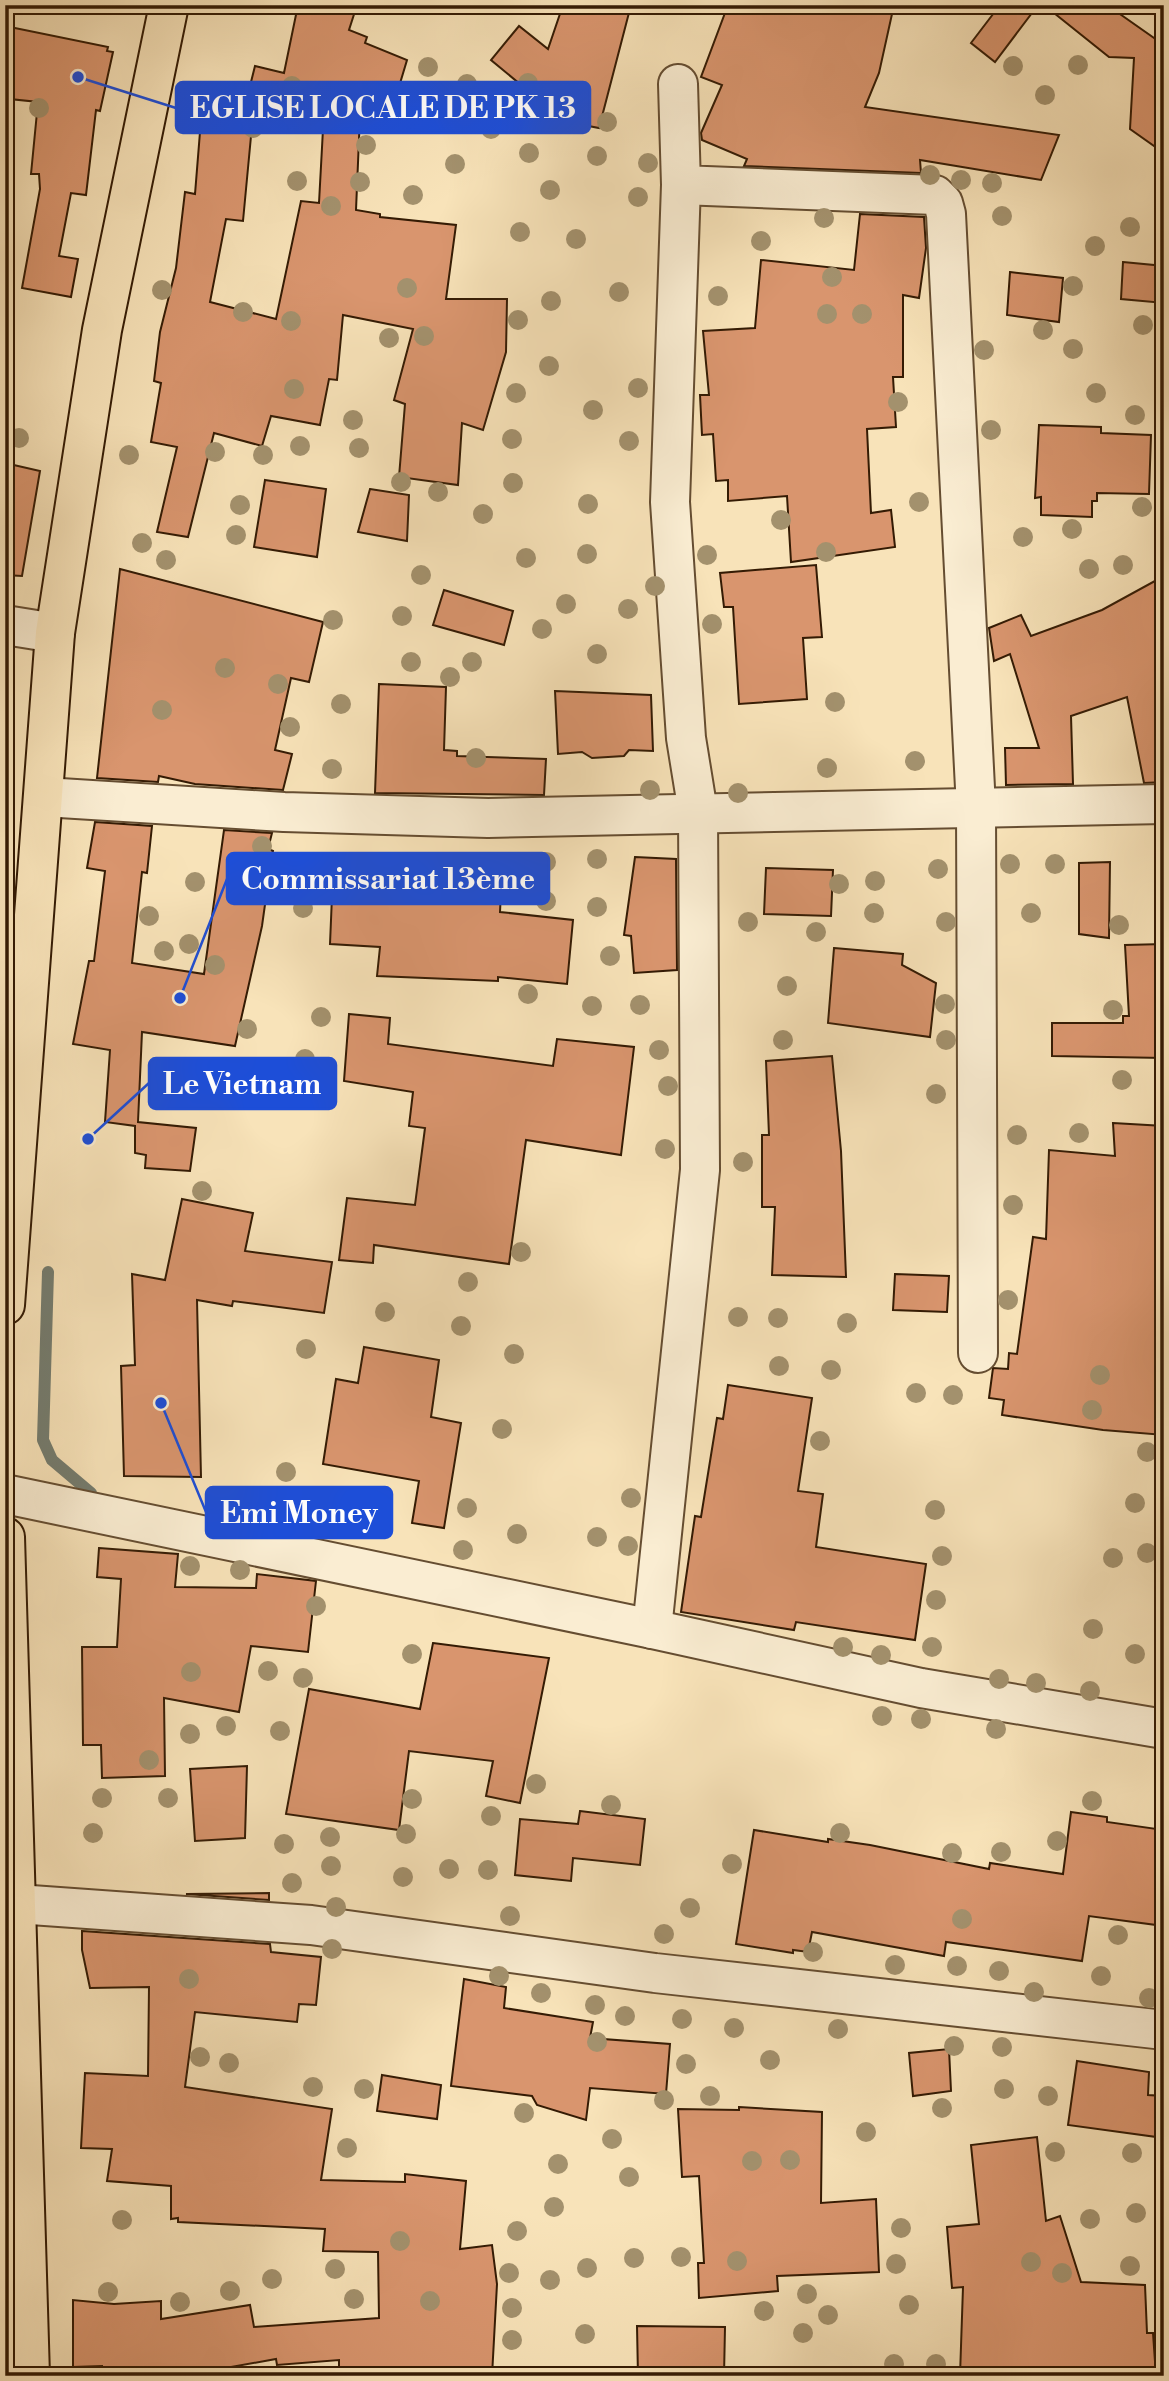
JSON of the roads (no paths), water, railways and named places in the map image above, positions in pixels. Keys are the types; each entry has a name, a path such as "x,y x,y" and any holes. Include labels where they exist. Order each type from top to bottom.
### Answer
{"main road":[{"path":"5,1305 55,633 102,330 169,5"},
{"path":"5,1537 30,2376"}],"street":[{"path":"653,1629 700,1170 698,812 686,738 670,502 681,185 678,84"},
{"path":"681,185 934,195 943,203 946,214 976,807 978,1353"},
{"path":"5,625 55,633"},
{"path":"44,797 284,813 488,818 1164,804"},
{"path":"5,1494 653,1629 921,1688 1164,1730"},
{"path":"18,1904 311,1925 655,1973 1164,2030"}],"waterway":[{"path":"48,1272 43,1440 52,1460 91,1493"}],"place":[{"name":"EGLISE LOCALE DE PK 13","path":"78,77"},
{"name":"Commissariat 13ème","path":"180,998"},
{"name":"Le Vietnam","path":"88,1139"},
{"name":"Emi Money","path":"161,1403"}]}
